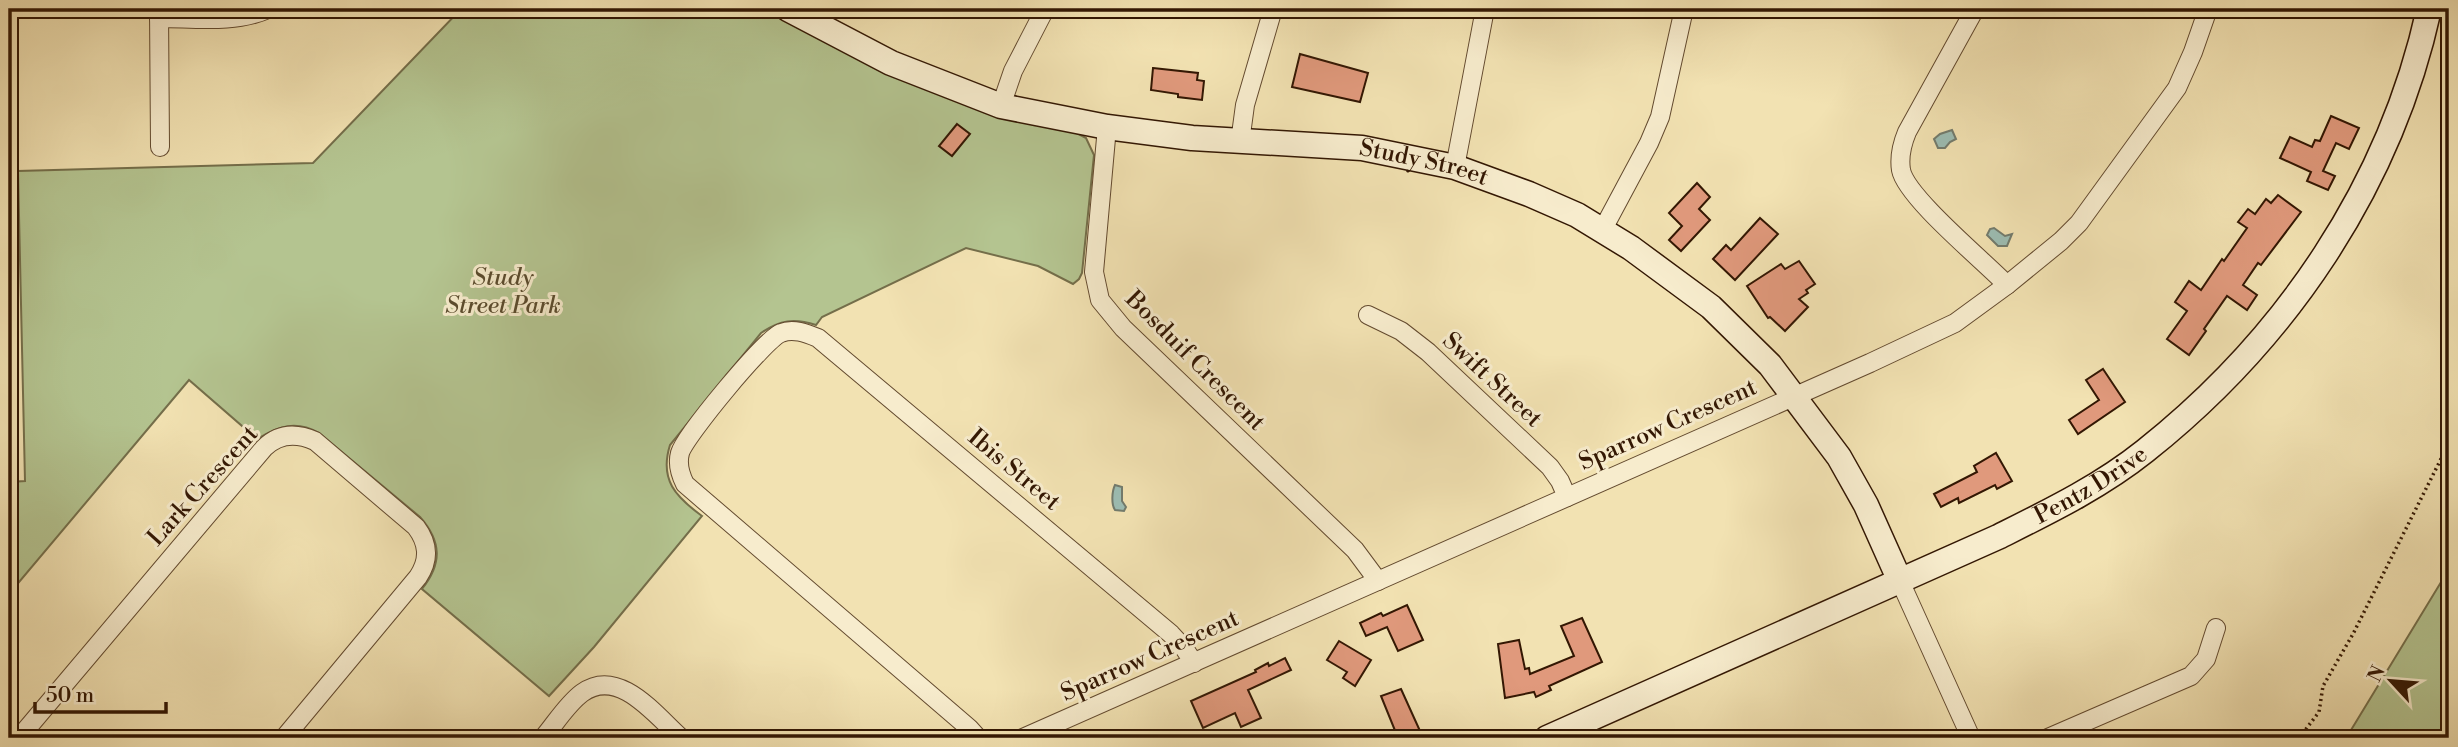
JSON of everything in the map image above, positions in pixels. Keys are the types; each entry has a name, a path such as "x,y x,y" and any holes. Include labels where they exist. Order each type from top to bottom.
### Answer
{"street":[{"path":"160,146 159,13 229,18 268,9"},
{"name":"Study Street","path":"788,9 891,63 1002,106 1107,127 1240,142 1362,148 1455,167 1555,205 1603,229 1711,307 1753,348 1794,396 1839,457 1866,505 1900,581"},
{"path":"1002,106 1013,71 1045,9"},
{"path":"1240,142 1245,105 1272,9"},
{"path":"1455,167 1485,9"},
{"path":"1603,229 1660,117 1684,9"},
{"path":"1975,9 1907,132 1902,146 1901,170 1914,195 2007,285"},
{"name":"Sparrow Crescent","path":"1024,738 1955,323 2061,242 2095,202 2177,88 2208,9"},
{"name":"Pentz Drive","path":"1547,738 2017,528 2063,504 2143,452 2199,405 2262,341 2328,252 2364,189 2397,115 2420,47 2429,9"},
{"name":"Bosduif Crescent","path":"1107,127 1094,272 1100,300 1123,328 1355,550 1378,581"},
{"name":"Swift Street","path":"1368,315 1401,331 1427,352 1550,467 1567,497"},
{"name":"Ibis Street","path":"978,738 685,484 680,473 680,454 685,442 770,339 791,330 818,338 1171,634 1194,663"},
{"name":"Lark Crescent","path":"19,738 270,441 293,435 315,442 416,527 427,549 426,562 418,577 284,738"},
{"path":"1900,581 1971,738"},
{"path":"2048,738 2191,676 2206,659 2216,628"},
{"path":"542,738 585,691 606,684 625,689 681,738"}],"path":[{"path":"2299,738 2319,712 2323,686 2353,634 2449,443"}],"green space":[{"name":"Study Street Park","path":"461,9 768,9 861,59 1073,131 1086,138 1094,155 1082,273 1073,284 1038,266 966,248 822,317 816,325 801,321 787,322 761,333 670,445 667,457 668,478 684,502 702,516 594,647 549,696 422,589 433,571 437,553 432,535 420,517 319,433 303,427 288,426 257,439 189,380 9,594 9,482 25,481 18,171 313,163"},
{"path":"2449,569 2449,738 2346,738 2348,735"}],"water":[{"path":"1952,130 1956,139 1945,148 1938,148 1934,139"},
{"path":"1994,228 2005,236 2012,234 2007,246 1998,246 1987,235 1990,229"},
{"path":"1115,485 1122,487 1122,501 1126,507 1124,511 1115,510 1112,498"}],"building":[{"path":"1300,54 1368,73 1360,102 1292,87"},
{"path":"1153,68 1198,73 1197,80 1204,81 1202,100 1151,90"},
{"path":"2331,116 2359,128 2349,149 2336,143 2323,171 2335,176 2328,190 2307,181 2311,172 2280,158 2290,137 2312,147 2315,140 2320,141"},
{"path":"957,124 970,134 952,156 939,146"},
{"path":"1697,183 1710,197 1699,209 1710,220 1681,251 1669,240 1682,226 1669,213"},
{"path":"2278,195 2301,212 2243,285 2257,295 2247,310 2227,296 2189,355 2167,339 2187,311 2175,302 2189,281 2201,290 2222,259 2224,261 2247,228 2238,222 2248,209 2255,214 2266,199 2271,203"},
{"path":"1760,218 1778,234 1735,280 1713,259 1726,245 1731,250"},
{"path":"1799,261 1815,284 1799,299 1808,307 1785,331 1768,318 1747,286 1781,264 1785,269"},
{"path":"2103,369 2125,402 2078,434 2069,420 2099,400 2086,380"},
{"path":"1996,453 2012,481 1997,489 1995,485 1959,503 1958,498 1941,507 1934,494 1977,472 1974,466"},
{"path":"1407,605 1423,640 1398,651 1387,627 1366,636 1360,623"},
{"path":"1582,618 1602,662 1549,686 1551,690 1536,697 1534,692 1505,698 1498,644 1519,640 1525,669 1529,668 1530,674 1574,656 1561,626"},
{"path":"1339,641 1371,660 1355,686 1343,678 1347,672 1327,660"},
{"path":"1285,658 1291,670 1248,690 1261,718 1241,727 1235,713 1203,728 1191,701 1256,672 1255,670 1268,663 1269,666"},
{"path":"1401,689 1420,731 1398,738 1381,696"}]}
